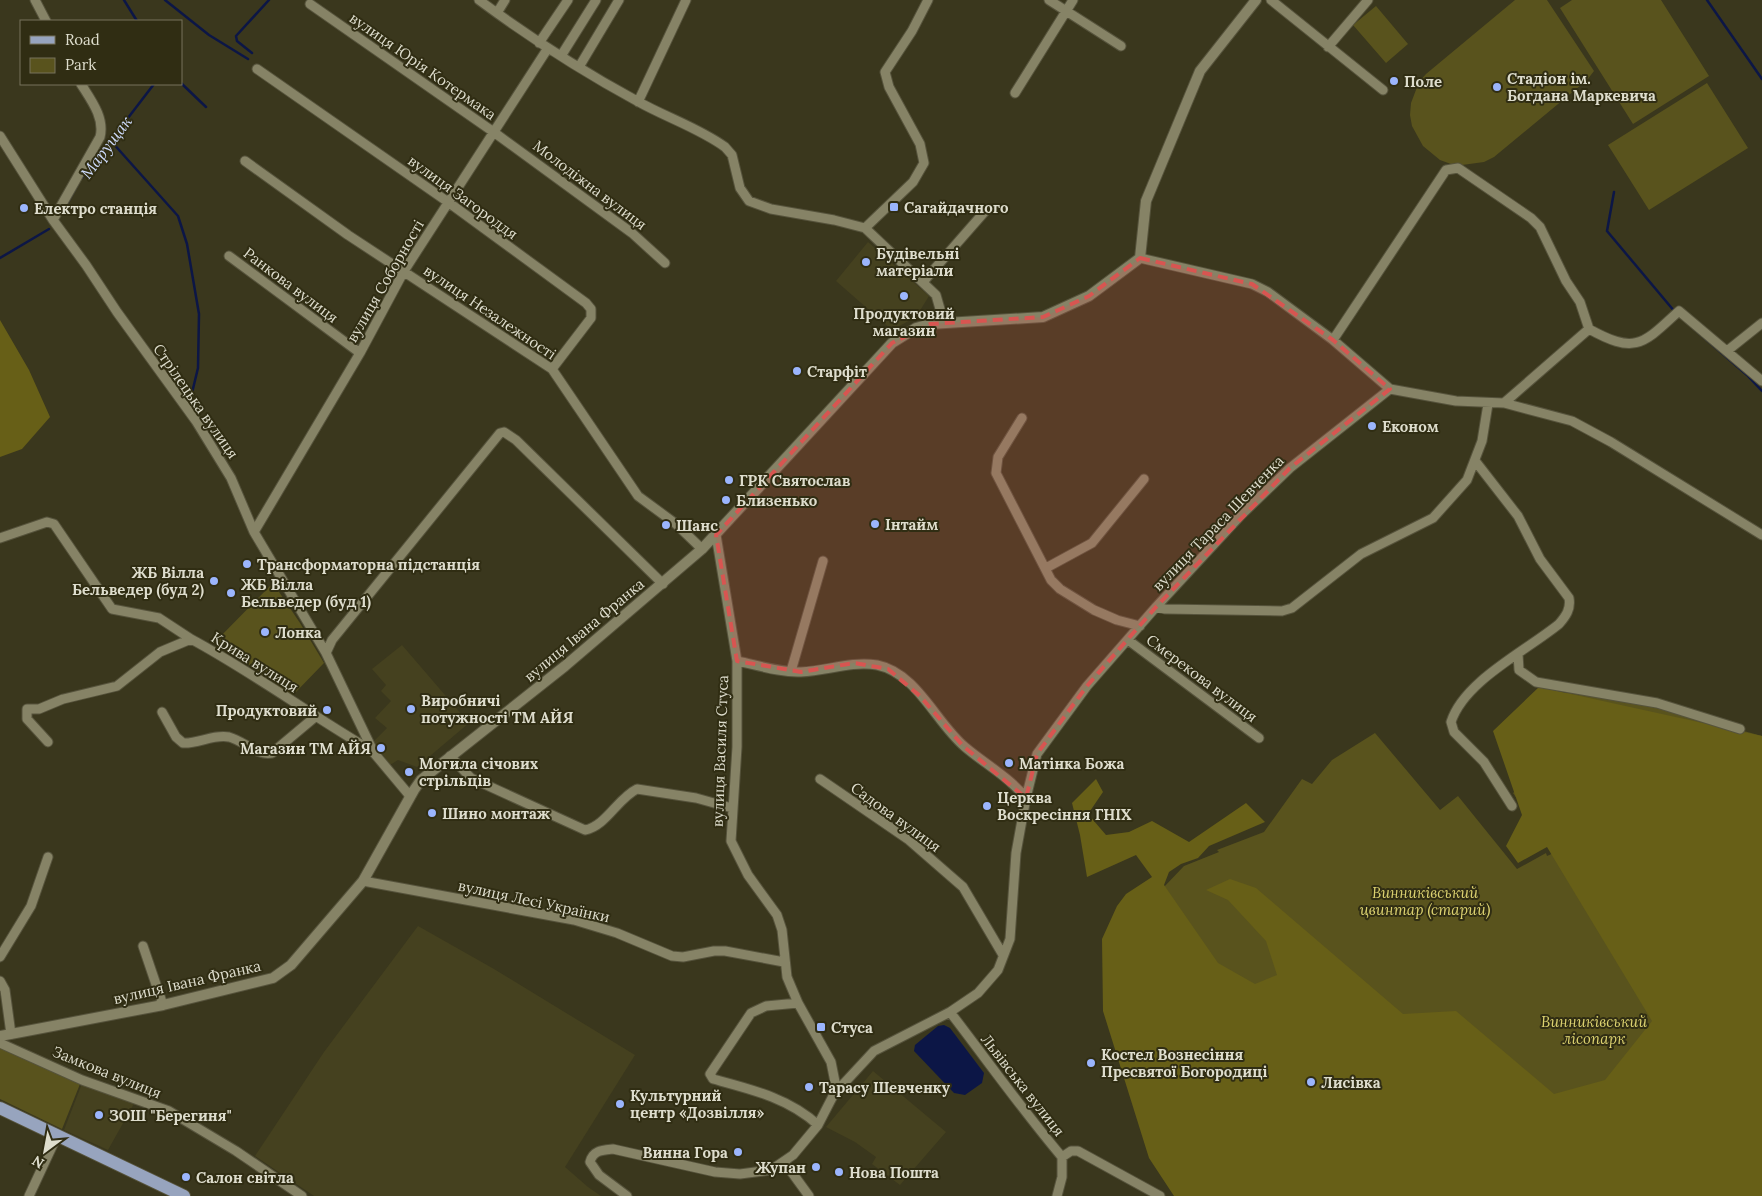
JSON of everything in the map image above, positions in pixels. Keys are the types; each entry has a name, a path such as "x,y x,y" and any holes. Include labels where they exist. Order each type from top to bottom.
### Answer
{"main road":[{"path":"0,1108 184,1196"}],"street":[{"path":"35,0 45,20"},
{"path":"478,0 539,43 579,67 638,102 725,147 732,155 740,188 749,201 772,209 834,220 866,228 936,295 944,323"},
{"path":"497,13 505,0"},
{"path":"539,43 568,0"},
{"path":"561,56 596,0"},
{"path":"579,67 619,0"},
{"path":"638,102 686,0"},
{"path":"866,228 913,182 924,163 920,144 889,88 885,72 912,31 928,0"},
{"path":"1050,0 1121,46"},
{"path":"1015,93 1072,0"},
{"path":"1256,0 1200,71 1146,201 1140,258 1252,284 1268,292 1333,340 1390,389 1456,401 1504,404 1572,421 1620,447 1762,535"},
{"path":"1272,0 1382,90"},
{"path":"1328,47 1368,0"},
{"name":"вулиця Юрія Котермака","path":"310,4 495,133"},
{"name":"вулиця Соборності","path":"254,532 360,353 404,271 495,133 548,48"},
{"name":"вулиця Загороддя","path":"257,70 448,202 591,309 591,318 552,369"},
{"path":"53,220 100,137 102,129 99,116 83,85"},
{"name":"Молодіжна вулиця","path":"495,133 632,233 665,263"},
{"name":"Стрілецька вулиця","path":"0,136 53,220 165,381 196,421 232,478 254,532 326,653 374,753 410,796"},
{"name":"вулиця Незалежності","path":"245,160 348,235 552,369 638,496 676,524 702,549"},
{"path":"1333,340 1446,170 1458,168 1535,221 1566,281 1580,302 1589,329 1607,339 1629,343 1650,338 1679,311 1762,381"},
{"path":"922,282 987,209"},
{"name":"Ранкова вулиця","path":"229,256 360,353"},
{"name":"вулиця Івана Франка","path":"0,1036 163,1005 273,978 291,965 363,881 410,796 421,780 497,721 663,584 702,549 892,343 916,328 944,323 1043,317 1089,296 1140,258"},
{"path":"1727,351 1762,323"},
{"path":"1504,404 1589,329"},
{"name":"вулиця Тараса Шевченка","path":"628,1196 593,1169 590,1162 594,1153 613,1149 715,1172 740,1174 771,1170 785,1163 818,1125 834,1094 874,1051 950,1012 978,993 989,982 998,970 1010,939 1016,853 1026,798 1037,754 1087,686 1156,607 1241,515 1290,468 1390,389"},
{"path":"1156,607 1164,609 1282,611 1292,608 1360,554 1433,518 1467,480 1476,462 1482,441 1488,404"},
{"path":"1022,418 998,457 996,474 1051,580 1074,600 1116,620 1140,626"},
{"path":"326,653 332,640 500,433 507,433 516,440 663,584"},
{"path":"1476,462 1518,516 1540,559 1569,598 1570,605 1563,619 1477,684 1459,708 1452,722 1454,732 1484,762 1512,806"},
{"path":"1046,568 1092,543 1144,478"},
{"path":"0,538 51,522 60,530 112,609 158,618 191,639"},
{"name":"вулиця Василя Стуса","path":"716,535 737,661 737,747 731,841 748,875 777,915 782,930 787,977 798,1003 831,1062 835,1082 834,1094"},
{"path":"791,671 823,561"},
{"name":"Крива вулиця","path":"48,742 27,719 28,709 39,709 63,699 116,686 160,652 191,639 229,659 315,717 374,753"},
{"name":"Смерекова вулиця","path":"1128,640 1260,738"},
{"path":"1518,654 1518,670 1536,682 1657,704 1740,729"},
{"path":"737,661 801,672 854,663 888,668 901,677 920,696 963,746 1018,788 1026,798"},
{"path":"162,712 176,737 183,743 226,737 237,740 266,754 272,753 315,717"},
{"path":"450,756 471,778 585,830 598,824 629,793 637,789 696,798 732,808"},
{"name":"Садова вулиця","path":"820,779 909,840 963,888 1003,955"},
{"path":"0,957 31,906 48,857"},
{"name":"вулиця Лесі Українки","path":"363,881 574,920 617,933 672,956 684,957 714,951 725,951 784,962"},
{"path":"143,946 163,1005"},
{"path":"0,981 5,990 12,1034"},
{"path":"798,1003 766,1006 751,1013 710,1074 713,1079 761,1092 788,1104 806,1114 818,1125"},
{"name":"Львівська вулиця","path":"950,1012 1036,1126 1062,1157 1071,1151 1078,1151 1160,1196"},
{"name":"Замкова вулиця","path":"0,1043 82,1080 168,1111 236,1151 302,1196"},
{"path":"29,1196 57,1136"},
{"path":"1057,1196 1062,1177 1062,1157"},
{"path":"785,1163 809,1196"}],"highlighted area":[{"path":"1140,258 1252,284 1333,340 1390,389 1290,468 1156,607 1087,686 1037,754 1026,798 963,746 920,696 888,669 854,663 801,672 737,661 716,535 892,343 930,324 1043,317 1089,296"}],"shaded area":[{"path":"868,242 929,296 916,317 892,330 836,281"},
{"path":"0,320 29,370 50,417 22,449 0,457"},
{"path":"402,645 469,723 417,767 398,760 390,765 374,741 387,728 375,718 391,701 381,691 386,685 372,669"},
{"name":"Винниківський лісопарк","path":"1539,687 1762,736 1762,1196 1174,1196 1149,1158 1103,1011 1102,939 1117,906 1126,894 1152,877 1136,855 1087,877 1072,803 1096,779 1103,792 1088,814 1106,835 1129,832 1152,821 1189,842 1246,803 1265,822 1209,846 1198,858 1181,864 1169,872 1164,885 1218,963 1255,984 1277,975 1266,941 1228,900 1206,890 1230,879 1256,888 1403,1014 1456,1011 1554,1094 1605,1080 1652,1021 1547,847 1518,863 1506,846 1522,815 1493,731"},
{"path":"418,926 494,969 635,1055 565,1167 601,1196 314,1196 255,1156 324,1052"},
{"path":"944,1025 950,1028 984,1073 982,1083 965,1095 954,1093 914,1051 915,1045 938,1026"},
{"path":"873,1071 946,1132 900,1185 872,1164 876,1157 855,1142 826,1127"},
{"name":"ЗОШ \"Берегиня\"","path":"83,1081 136,1100 108,1150 64,1130"}],"green space":[{"name":"Стадіон ім. Богдана Маркевича","path":"1515,0 1547,0 1594,71 1587,80 1494,157 1484,162 1462,165 1440,160 1423,146 1412,126 1410,115 1411,103 1419,82 1426,74"},
{"path":"1572,0 1661,0 1709,76 1633,124 1560,8"},
{"path":"1376,6 1408,44 1386,63 1353,25"},
{"path":"1707,83 1748,148 1649,210 1608,145"},
{"name":"Лонка","path":"273,583 324,663 292,696 216,641"},
{"name":"Винниківський лісопарк","path":"1567,692 1656,707 1762,736 1762,1196 1180,1196 1124,929 1184,866 1219,852 1217,850 1264,832 1302,779 1312,784 1332,760 1375,733 1440,810 1458,796 1517,869 1546,853 1547,856 1574,844 1537,827 1513,793 1536,773 1543,750"},
{"path":"0,1048 80,1084 62,1129 0,1099"}],"waterway":[{"name":"Марущак","path":"124,0 136,20"},
{"name":"Марущак","path":"165,0 209,35 248,59"},
{"path":"252,53 237,41 236,36 269,0"},
{"path":"1707,0 1762,79"},
{"path":"182,84 206,107"},
{"name":"Марущак","path":"82,178 153,85"},
{"path":"111,141 178,216 187,244 199,314 198,368 191,397"},
{"name":"Марущак","path":"62,213 78,184"},
{"path":"1614,192 1607,231 1675,312"},
{"name":"Марущак","path":"0,258 49,229"},
{"path":"1692,327 1747,375 1762,391"}],"place":[{"name":"Поле","path":"1394,81"},
{"name":"Стадіон ім. Богдана Маркевича","path":"1497,87"},
{"name":"Сагайдачного","path":"894,207"},
{"name":"Електро станція","path":"24,208"},
{"name":"Будівельні матеріали","path":"866,262"},
{"name":"Продуктовий магазин","path":"904,296"},
{"name":"Старфіт","path":"797,371"},
{"name":"Економ","path":"1372,426"},
{"name":"ГРК Святослав","path":"729,480"},
{"name":"Близенько","path":"726,500"},
{"name":"Інтайм","path":"875,524"},
{"name":"Шанс","path":"666,525"},
{"name":"Трансформаторна підстанція","path":"247,564"},
{"name":"ЖБ Вілла Бельведер (буд 2)","path":"214,581"},
{"name":"ЖБ Вілла Бельведер (буд 1)","path":"231,593"},
{"name":"Лонка","path":"265,632"},
{"name":"Виробничі потужності ТМ АЙЯ","path":"411,709"},
{"name":"Продуктовий","path":"327,710"},
{"name":"Магазин ТМ АЙЯ","path":"381,748"},
{"name":"Матінка Божа","path":"1009,763"},
{"name":"Могила січових стрільців","path":"409,772"},
{"name":"Церква Воскресіння ГНІХ","path":"987,806"},
{"name":"Шино монтаж","path":"432,813"},
{"name":"Стуса","path":"821,1027"},
{"name":"Костел Вознесіння Пресвятої Богородиці","path":"1091,1063"},
{"name":"Лисівка","path":"1311,1082"},
{"name":"Тарасу Шевченку","path":"809,1087"},
{"name":"Культурний центр «Дозвілля»","path":"620,1104"},
{"name":"ЗОШ \"Берегиня\"","path":"99,1115"},
{"name":"Винна Гора","path":"738,1152"},
{"name":"Жупан","path":"816,1167"},
{"name":"Нова Пошта","path":"839,1172"},
{"name":"Салон світла","path":"186,1177"}],"park label":[{"name":"Винниківський цвинтар (старий)","path":"1425,900"}]}
